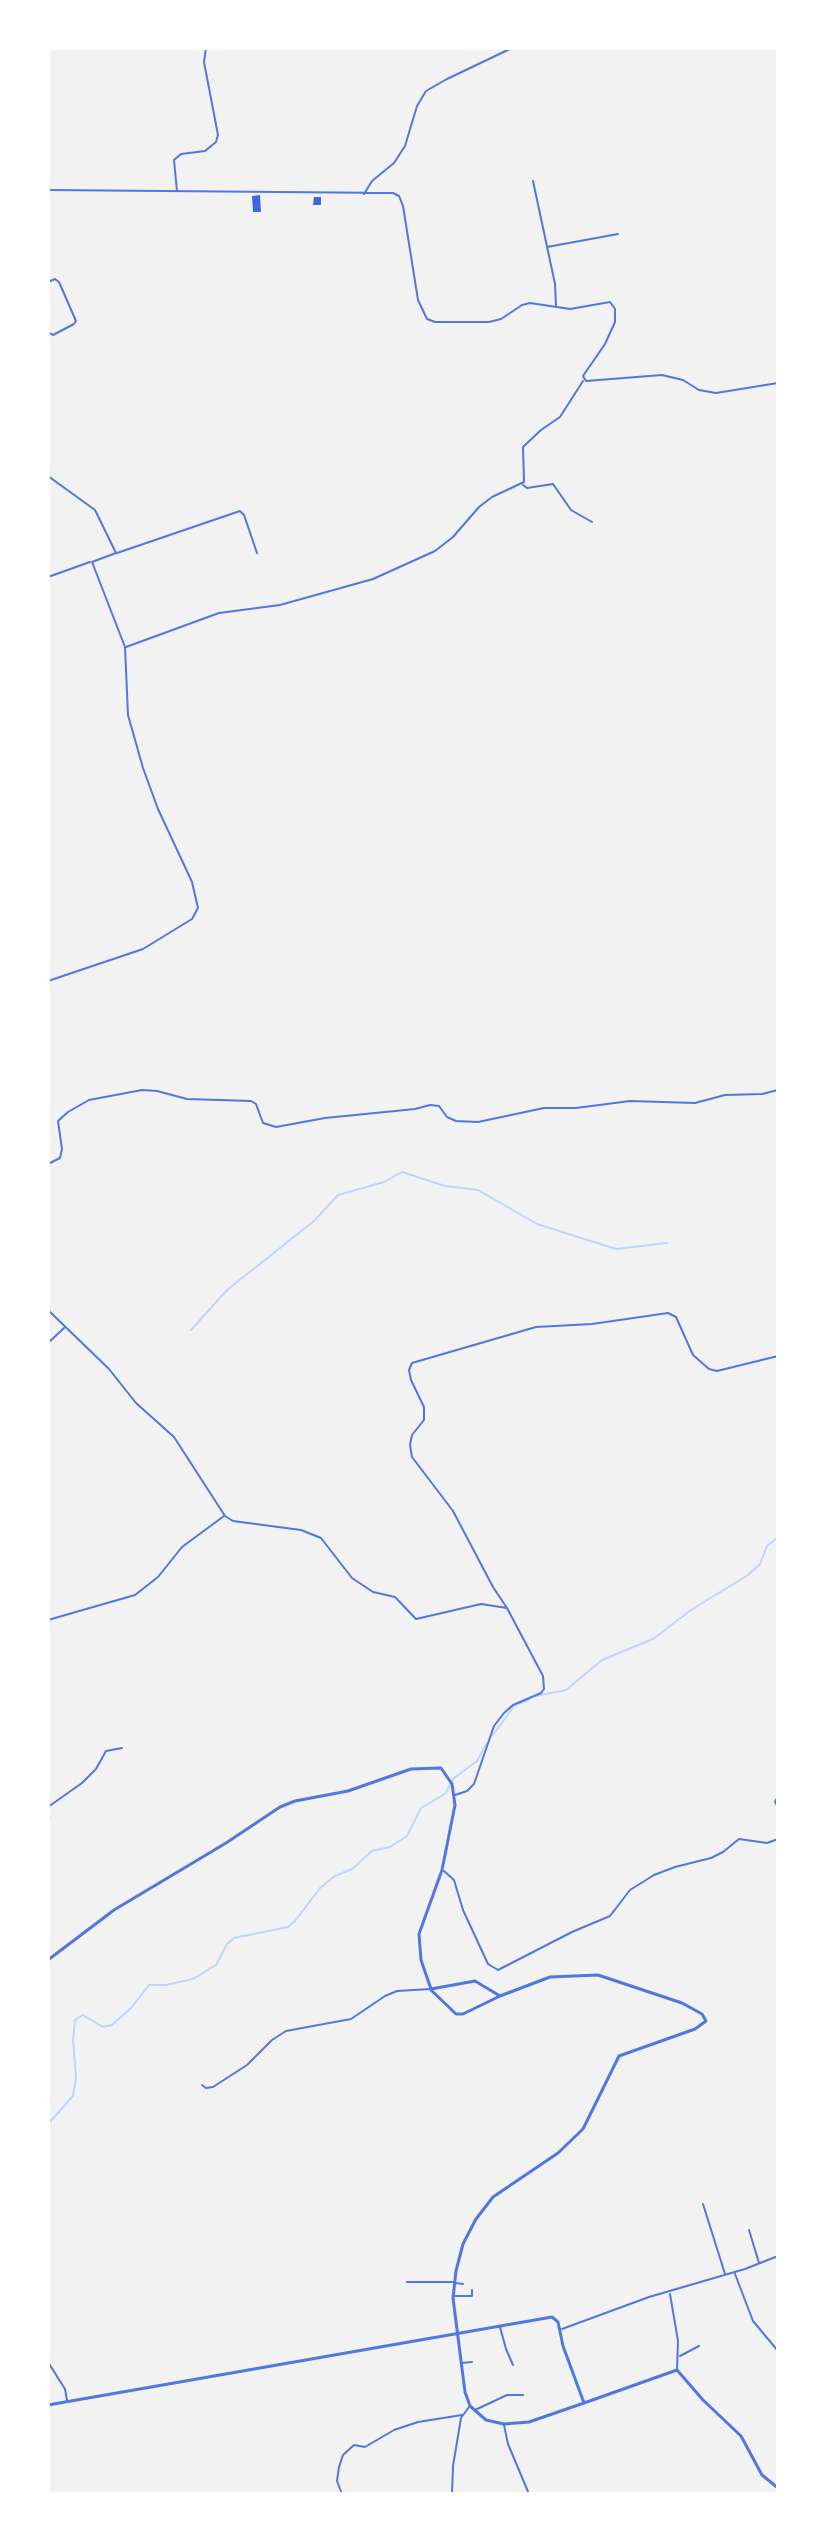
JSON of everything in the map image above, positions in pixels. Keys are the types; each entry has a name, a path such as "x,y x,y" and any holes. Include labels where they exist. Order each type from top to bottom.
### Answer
{"street":[{"path":"177,192 174,160 181,154 205,151 216,142 218,135 204,62 206,48"},
{"path":"364,194 372,181 394,163 405,146 417,106 426,91 512,48"},
{"path":"533,181 555,284 556,307"},
{"path":"48,190 393,193 401,199 418,300 427,319 435,322 489,322 501,319 522,305 583,309 607,302 613,304 615,309 615,322 610,333 560,417 523,447 525,478 522,484 492,497 479,507 443,546 385,575 280,605 219,613 125,647"},
{"path":"546,247 618,234"},
{"path":"48,282 55,279 59,282 76,321 53,335 48,332"},
{"path":"584,380 593,382 645,374 662,375 683,380 699,390 716,393 778,383"},
{"path":"48,476 95,510 116,553"},
{"path":"522,484 527,488 553,484 571,510 592,522"},
{"path":"48,577 240,511 257,553"},
{"path":"48,981 143,949 192,919 198,908 192,882 151,791 128,715 125,647 92,562"},
{"path":"48,1164 60,1158 62,1149 58,1121 68,1112 89,1100 142,1090 187,1099 251,1101 256,1104 263,1123 276,1127 435,1104 447,1117 456,1121 478,1122 544,1108 576,1108 630,1101 695,1103 725,1095 762,1094 778,1090"},
{"path":"48,1310 109,1369 136,1403 174,1437 225,1516 233,1521 301,1530 321,1538 352,1578 373,1592 395,1597 416,1619 481,1604 507,1608"},
{"path":"454,1795 467,1791 474,1784 494,1726 513,1705 541,1693 544,1689 543,1676 453,1511 412,1457 412,1435 424,1420 424,1407 411,1380 409,1370 412,1363 536,1327 592,1324 668,1313 676,1317 693,1355 709,1369 717,1371 778,1356"},
{"path":"48,1343 64,1328"},
{"path":"48,1620 140,1592 158,1577 182,1547 225,1516"},
{"path":"48,1807 82,1783 96,1769 106,1751 122,1748"},
{"path":"48,1960 114,1910 295,1801 348,1791 411,1769 437,1767 444,1771 454,1795 453,1816 442,1870 422,1921 418,1941 431,1989 456,2014 463,2014 550,1977 598,1975 682,2003 702,2014 706,2021 695,2029 619,2056 583,2129 558,2153 493,2197 476,2219 463,2244 454,2282 457,2332 465,2392 470,2406 494,2424 529,2422 677,2370"},
{"path":"778,1796 775,1802 778,1807"},
{"path":"442,1870 451,1876 488,1964 498,1970 610,1916 630,1890 654,1875 711,1858 739,1839 767,1843 778,1839"},
{"path":"202,2085 210,2089 247,2065 272,2040 286,2031 351,2019 397,1991 475,1981 500,1996"},
{"path":"703,2204 725,2275"},
{"path":"749,2230 759,2264"},
{"path":"560,2330 649,2297 735,2273 778,2256"},
{"path":"458,2260 464,2261"},
{"path":"735,2273 753,2321 778,2351"},
{"path":"407,2282 463,2284"},
{"path":"454,2296 472,2296 472,2290"},
{"path":"669,2293 679,2356 677,2370 741,2436 762,2475 778,2488"},
{"path":"48,2405 552,2317 558,2322 563,2346 584,2403"},
{"path":"500,2326 513,2365"},
{"path":"679,2356 699,2346"},
{"path":"48,2362 65,2389 68,2401"},
{"path":"461,2363 472,2362"},
{"path":"474,2411 507,2395 523,2395"},
{"path":"454,2494 453,2466 462,2415 470,2406"},
{"path":"342,2494 337,2481 340,2462 354,2445 365,2447 394,2430 418,2422 462,2415"},
{"path":"504,2424 508,2444 529,2494"}],"building":[{"path":"260,195 261,212 253,212 252,196"},
{"path":"314,197 321,197 321,205 313,205"}],"waterway":[{"path":"191,1330 227,1290 314,1221 338,1195 384,1182 402,1172 445,1186 478,1190 537,1224 616,1249 667,1243"},
{"path":"536,1696 566,1690 602,1660 653,1639 691,1610 748,1575 760,1564 767,1546 778,1537"},
{"path":"493,1735 514,1706 530,1699"},
{"path":"48,2124 73,2096 76,2078 75,2020 83,2015 103,2027 112,2025 132,2007 149,1985 193,1979 216,1965 227,1944 234,1938 288,1927 320,1888 335,1876 352,1869 372,1851 390,1847 407,1836 421,1808 445,1794 454,1778 477,1761 487,1743"}]}
